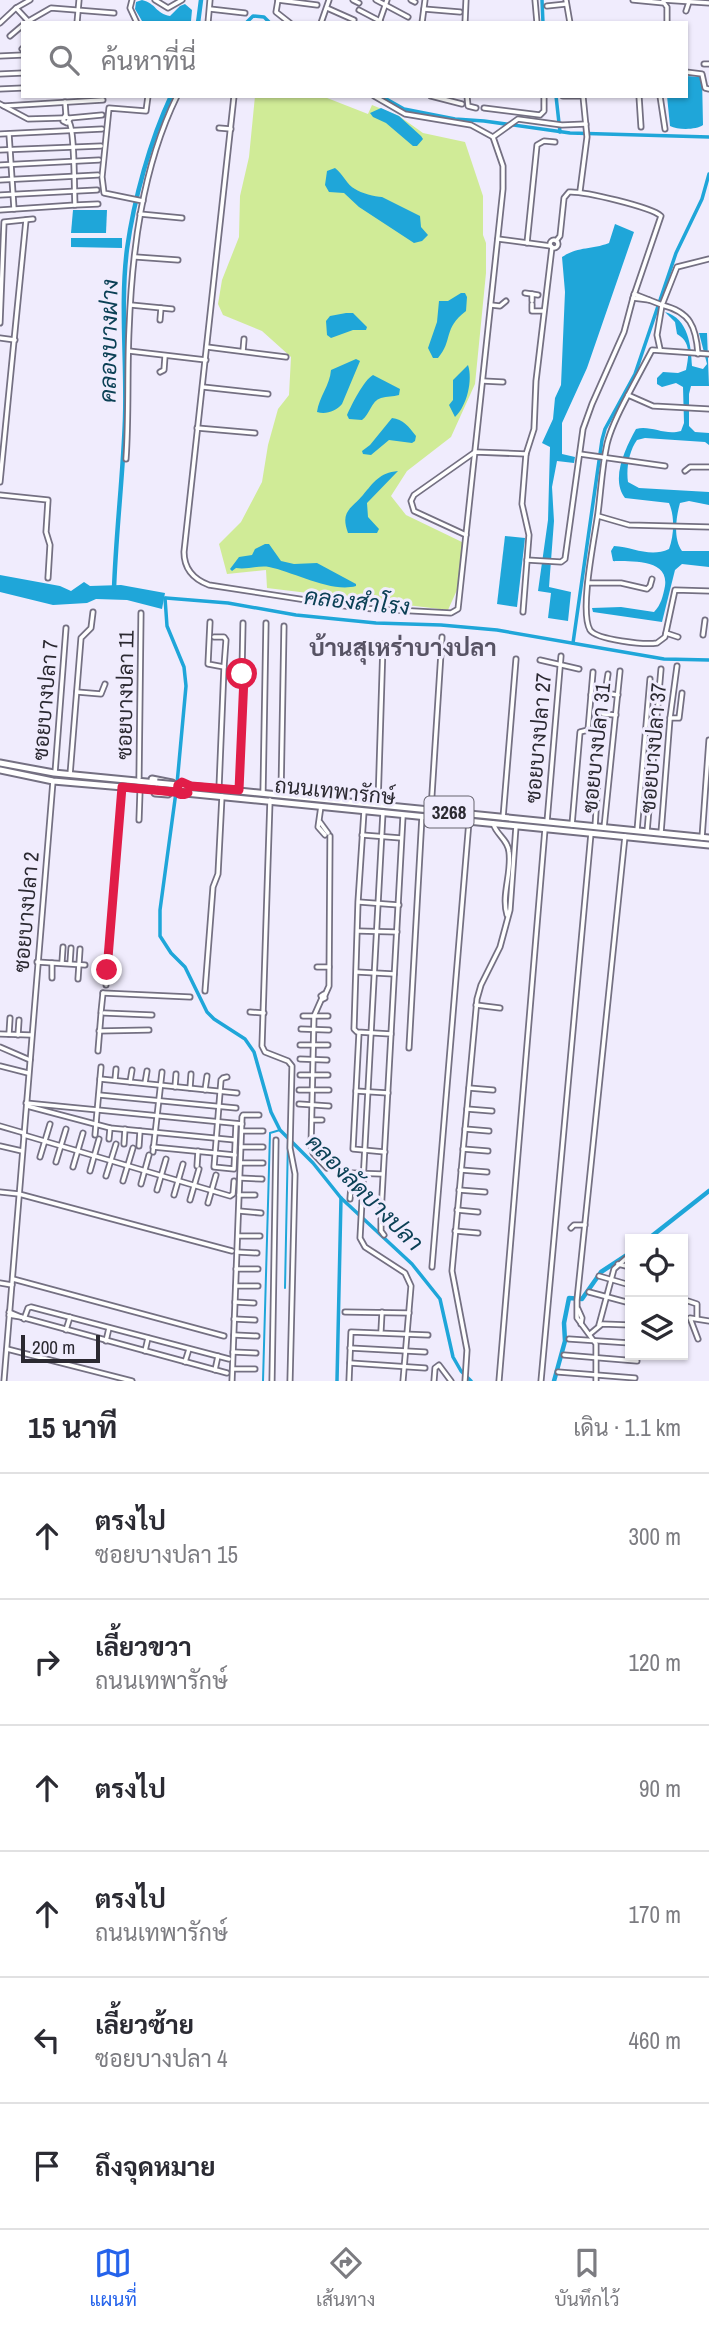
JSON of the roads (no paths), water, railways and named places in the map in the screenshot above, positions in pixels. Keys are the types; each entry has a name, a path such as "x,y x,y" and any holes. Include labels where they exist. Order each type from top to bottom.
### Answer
{"main road":[{"name":"ถนนเทพารักษ์","path":"0,763 70,775 378,804 560,827 593,830 604,828 709,838"},
{"name":"ถนนเทพารักษ์","path":"0,770 53,781 517,826 546,825"},
{"path":"121,779 169,781 172,785 168,794 122,787"},
{"path":"186,793 178,794 178,785 182,782 190,786"},
{"name":"ถนนเทพารักษ์","path":"560,827 572,825 625,836 709,845"}],"street":[{"path":"0,23 16,8 30,0"},
{"path":"77,21 79,0"},
{"path":"132,0 130,8 135,21"},
{"path":"155,0 168,8 182,0"},
{"path":"208,21 210,0"},
{"path":"287,21 276,12 278,0 317,5"},
{"path":"322,21 329,0"},
{"path":"353,0 359,3"},
{"path":"376,0 386,2 408,17"},
{"path":"422,21 425,0"},
{"path":"465,21 466,0"},
{"path":"535,0 537,21"},
{"path":"633,0 664,3 667,7 667,21"},
{"path":"663,0 709,3"},
{"path":"380,21 386,2"},
{"path":"547,6 566,2 569,21"},
{"path":"686,11 689,2"},
{"path":"16,8 26,21"},
{"path":"30,21 51,8 114,13"},
{"path":"327,8 354,20"},
{"path":"210,9 245,13"},
{"path":"424,9 460,12"},
{"path":"359,10 378,21"},
{"path":"10,36 21,28"},
{"path":"0,56 21,55"},
{"path":"688,72 702,74 705,88 709,89"},
{"path":"0,74 21,73"},
{"path":"0,89 21,88"},
{"path":"141,200 102,191 108,110 146,111 148,98"},
{"path":"126,459 131,305 141,200 161,131 176,98"},
{"path":"234,98 184,557 189,571 200,582 358,608 451,613 458,609 504,170 493,137 471,125 405,114 377,98"},
{"path":"439,98 462,104"},
{"path":"467,98 468,106 476,108"},
{"path":"484,108 542,114 544,98"},
{"path":"580,192 587,136 581,98"},
{"path":"639,98 641,127"},
{"path":"660,98 665,129"},
{"path":"2,105 103,100"},
{"path":"65,103 67,118 73,131 75,205"},
{"path":"2,105 28,120 102,115"},
{"path":"574,125 584,112"},
{"path":"493,137 516,120 562,125 586,124"},
{"path":"219,128 231,129"},
{"path":"0,134 103,129"},
{"path":"9,134 14,209"},
{"path":"527,243 537,145 541,142 555,142"},
{"path":"0,150 101,146"},
{"path":"0,165 99,160"},
{"path":"0,180 98,175"},
{"path":"0,195 97,190"},
{"path":"523,612 529,529 522,504 526,454 534,429 543,311 552,244 560,236 564,198 569,192 580,192 655,212 661,216 619,345 591,407 582,435 565,559 561,562 527,560"},
{"path":"0,210 98,204"},
{"path":"140,214 183,218"},
{"path":"0,323 4,221 33,219"},
{"path":"0,482 26,220"},
{"path":"498,239 552,244"},
{"path":"136,257 178,260"},
{"path":"660,349 657,335 661,304 677,267 709,259"},
{"path":"525,293 538,295"},
{"path":"532,294 532,311 543,311"},
{"path":"634,296 680,311 697,337 695,354"},
{"path":"491,305 500,306 506,301"},
{"path":"131,305 172,309"},
{"path":"160,320 161,308"},
{"path":"0,338 15,340"},
{"path":"243,351 244,339"},
{"path":"207,347 286,357"},
{"path":"706,355 660,349 651,351 600,456 598,516 588,583 589,627 595,634 611,639 654,644 663,639 666,633 675,590 709,591"},
{"path":"129,351 206,360"},
{"path":"160,372 164,370 165,356"},
{"path":"483,381 503,382"},
{"path":"203,387 268,394"},
{"path":"628,395 650,405 709,408"},
{"path":"197,428 255,433"},
{"path":"466,535 414,511 411,501 414,495 475,452 526,454"},
{"path":"580,454 665,466"},
{"path":"685,471 691,467 709,467"},
{"path":"0,495 48,500 48,578"},
{"path":"598,516 629,525 709,527"},
{"path":"588,583 621,583 647,589 652,579"},
{"path":"70,775 81,638 91,628 93,612"},
{"name":"ซอยบางปลา 11","path":"139,778 141,613"},
{"path":"705,620 705,633"},
{"path":"210,622 208,664 224,667"},
{"path":"239,790 244,687 243,623"},
{"path":"262,793 266,623"},
{"path":"281,794 284,626"},
{"name":"ซอยบางปลา 7","path":"56,773 67,629"},
{"path":"666,633 678,638"},
{"path":"214,636 224,637 226,640 219,788"},
{"path":"431,810 442,637"},
{"path":"370,644 383,644 378,804"},
{"name":"ซอยบางปลา 27","path":"499,1381 561,656"},
{"path":"503,818 516,659"},
{"path":"540,660 579,668"},
{"name":"ซอยบางปลา 37","path":"661,833 677,666"},
{"path":"647,832 661,670"},
{"name":"ซอยบางปลา 31","path":"604,828 620,671"},
{"path":"572,825 580,732 588,730 593,672"},
{"path":"605,693 608,674"},
{"path":"637,831 650,679"},
{"path":"77,692 101,694 106,684"},
{"path":"670,718 679,718 682,693"},
{"path":"591,695 618,695"},
{"path":"601,710 603,714 616,715"},
{"path":"702,838 709,740"},
{"path":"541,1381 598,780"},
{"name":"ซอยบางปลา 2","path":"4,1381 53,781"},
{"path":"106,985 122,787"},
{"path":"139,820 141,791"},
{"path":"205,991 214,887 218,874 222,796"},
{"path":"270,800 262,1049 288,1061 292,1066 290,1148 295,1174 290,1381"},
{"path":"321,806 318,827 327,835 329,986 314,1016 311,1151 327,1168"},
{"path":"364,810 354,1029 359,1032 391,1034"},
{"path":"383,812 360,1238 365,1247 409,1278 403,1381"},
{"path":"384,1234 381,1231 383,1174 403,814"},
{"path":"409,1048 422,816"},
{"path":"432,1267 469,821"},
{"path":"493,823 497,833 508,844 510,861 507,915"},
{"path":"465,1381 467,1350 452,1271 476,1005 481,985 500,947 511,900 514,835 517,826"},
{"path":"362,835 401,838"},
{"path":"503,837 514,835"},
{"path":"596,1378 595,1341 577,1318 625,836"},
{"path":"508,844 514,843"},
{"path":"358,902 398,905"},
{"path":"358,931 397,932"},
{"path":"62,963 63,947"},
{"path":"70,964 71,948"},
{"path":"78,979 80,949"},
{"path":"37,962 85,965"},
{"path":"52,962 52,978"},
{"path":"317,967 329,967"},
{"path":"357,972 394,974"},
{"path":"98,1051 103,992 190,997"},
{"path":"476,1005 500,1008"},
{"path":"250,1012 264,1013"},
{"path":"102,1013 152,1015"},
{"path":"303,1016 328,1016"},
{"path":"9,1034 10,1018"},
{"path":"18,1035 19,1020"},
{"path":"99,1031 149,1030"},
{"path":"301,1030 329,1030"},
{"path":"359,1032 353,1149 384,1152"},
{"path":"0,1034 31,1035"},
{"path":"300,1045 328,1045"},
{"path":"0,1047 30,1060"},
{"path":"300,1059 327,1060"},
{"path":"0,1066 28,1073"},
{"path":"94,1135 101,1068"},
{"path":"115,1081 116,1069"},
{"path":"130,1082 132,1070"},
{"path":"145,1084 146,1071"},
{"path":"141,1184 152,1151 162,1072"},
{"path":"175,1087 176,1074"},
{"path":"190,1088 191,1074"},
{"path":"300,1075 328,1075"},
{"path":"205,1090 207,1076"},
{"path":"228,1077 222,1079 220,1091 214,1167 233,1170 236,1124"},
{"path":"100,1079 237,1093"},
{"path":"469,1088 493,1090"},
{"path":"299,1090 329,1090"},
{"path":"356,1091 388,1093"},
{"path":"99,1095 236,1108"},
{"path":"26,1104 110,1128 235,1140"},
{"path":"299,1104 329,1105"},
{"path":"35,1106 242,1124"},
{"path":"467,1109 492,1111"},
{"path":"232,1381 236,1286 234,1252 239,1211 242,1124 243,1115 259,1115"},
{"path":"312,1120 322,1120"},
{"path":"40,1157 50,1124"},
{"path":"0,1126 232,1195 234,1181"},
{"path":"109,1139 110,1128"},
{"path":"8,1136 10,1129"},
{"path":"56,1162 66,1129"},
{"path":"124,1144 125,1129"},
{"path":"465,1129 489,1131"},
{"path":"139,1146 140,1130"},
{"path":"242,1131 263,1131"},
{"path":"73,1167 83,1133"},
{"path":"90,1171 99,1139"},
{"path":"272,1381 276,1140"},
{"path":"106,1176 116,1144"},
{"path":"0,1146 22,1151"},
{"path":"241,1147 263,1147"},
{"path":"123,1181 133,1148"},
{"path":"463,1149 488,1151"},
{"path":"152,1151 184,1150 234,1155"},
{"path":"174,1195 184,1150"},
{"path":"190,1200 198,1168 198,1151"},
{"path":"157,1190 166,1159"},
{"path":"241,1163 263,1163"},
{"path":"461,1170 487,1172"},
{"path":"350,1199 351,1174 383,1174"},
{"path":"208,1203 216,1175"},
{"path":"240,1178 262,1180"},
{"path":"459,1190 485,1192"},
{"path":"0,1192 19,1194 234,1252 257,1253"},
{"path":"239,1195 255,1195"},
{"path":"457,1210 478,1212"},
{"path":"239,1211 261,1213"},
{"path":"572,1228 573,1225 585,1225"},
{"path":"456,1230 478,1233"},
{"path":"237,1236 260,1236"},
{"path":"590,1335 599,1325 614,1269 625,1259"},
{"path":"618,1264 625,1266"},
{"path":"236,1269 258,1269"},
{"path":"599,1276 625,1283"},
{"path":"13,1279 224,1336"},
{"path":"0,1283 12,1285"},
{"path":"236,1286 258,1286"},
{"path":"589,1292 625,1302"},
{"path":"688,1301 697,1304 697,1318"},
{"path":"235,1302 254,1303"},
{"path":"23,1318 31,1307 229,1359"},
{"path":"345,1312 408,1313"},
{"path":"382,1312 382,1332"},
{"path":"9,1314 227,1373"},
{"path":"66,1330 70,1317"},
{"path":"698,1339 690,1318 709,1321"},
{"path":"234,1319 255,1320"},
{"path":"599,1325 625,1325"},
{"path":"106,1341 109,1328"},
{"path":"356,1381 349,1381 351,1332 428,1335"},
{"path":"234,1335 257,1336"},
{"path":"145,1351 148,1338"},
{"path":"569,1339 625,1343"},
{"path":"350,1348 425,1352"},
{"path":"7,1349 132,1381"},
{"path":"185,1362 189,1349"},
{"path":"233,1352 256,1353"},
{"path":"564,1355 637,1361"},
{"path":"215,1370 218,1356"},
{"path":"350,1363 425,1368"},
{"path":"433,1381 435,1368 439,1365 451,1381"},
{"path":"233,1368 255,1369"},
{"path":"558,1372 596,1378 635,1378"}],"water":[{"path":"142,0 170,16 185,4 192,10 191,21 142,21 135,9 136,2"},
{"path":"688,76 702,77 703,125 692,129 670,126 667,98 688,98"},
{"path":"381,108 399,116 421,136 423,139 417,146 413,146 370,113"},
{"path":"335,168 358,190 382,197 420,216 421,227 428,235 422,241 414,243 359,207 344,193 329,192 325,185 327,171"},
{"path":"73,210 107,210 106,233 71,233"},
{"path":"615,224 634,232 587,368 562,423 562,454 575,457 574,463 557,461 552,487 554,521 549,587 571,592 568,621 548,618 551,593 538,591 548,520 550,447 542,443 553,419 555,398 561,385 565,292 562,257 574,251 609,243"},
{"path":"71,238 122,238 122,248 71,247"},
{"path":"465,293 467,297 466,311 454,323 443,352 438,358 433,358 428,348 437,322 439,301 448,301"},
{"path":"665,312 684,327 692,366 703,369 707,364 699,333 707,333 709,386 691,386 689,426 695,432 709,433 709,445 705,442 645,438 637,440 629,460 628,482 639,488 709,492 709,505 689,501 680,503 676,528 682,551 709,551 709,567 682,564 675,570 662,622 593,612 592,608 621,607 654,612 665,586 665,577 655,566 613,561 611,551 614,546 655,552 669,549 671,544 673,520 669,503 625,498 619,482 621,463 636,429 675,432 681,431 684,423 683,387 676,383 662,387 657,384 657,378 663,372 678,373 686,370 688,359 687,345 677,334 675,322"},
{"path":"353,313 367,327 366,330 353,330 331,338 327,335 326,321 330,316"},
{"path":"356,359 360,361 342,404 331,412 317,412 331,370"},
{"path":"468,365 468,392 455,417 449,405 453,400 453,380"},
{"path":"373,375 400,389 399,395 378,400 362,420 349,419 347,415 355,399"},
{"path":"392,418 408,427 416,436 415,441 412,443 389,440 371,455 363,454 362,451"},
{"path":"398,471 367,503 368,517 379,529 377,533 348,533 345,520 351,507 377,479"},
{"path":"505,536 525,538 517,607 497,604"},
{"path":"269,544 281,561 294,564 317,563 356,586 335,587 269,567 230,569 239,557 252,555 255,549"},
{"path":"0,575 60,586 71,591 84,582 90,586 121,585 165,593 162,609 127,600 96,599 87,603 53,605 0,592"}],"waterway":[{"name":"คลองบางฝาง","path":"198,21 201,0"},
{"path":"542,0 543,21"},
{"path":"248,21 253,16 264,17 268,21"},
{"name":"คลองบางฝาง","path":"114,589 125,419 124,291 127,249 144,171 170,98"},
{"path":"385,98 404,109 455,119 570,133 709,137"},
{"path":"556,98 560,132"},
{"path":"573,643 605,429 635,374 676,253 702,199 709,174"},
{"name":"คลองลัดบางปลา","path":"165,598 167,626 184,667 186,686 177,784"},
{"name":"คลองสำโรง","path":"166,598 228,603 296,615 376,623 497,630 664,659 709,660"},
{"name":"คลองลัดบางปลา","path":"176,792 160,910 160,936 171,953 185,967 207,1012 245,1039 254,1052 271,1112 280,1130 313,1163 341,1198 412,1264 440,1299 453,1357 471,1381"},
{"path":"263,1381 270,1133 280,1130"},
{"path":"285,1288 288,1139"},
{"path":"654,1234 709,1191"},
{"path":"337,1381 341,1198"},
{"path":"554,1381 565,1341 564,1323 569,1298 582,1299 601,1272 625,1256"}],"district":[{"name":"บ้านสุเหร่าบางปลา","path":"403,647"}]}
